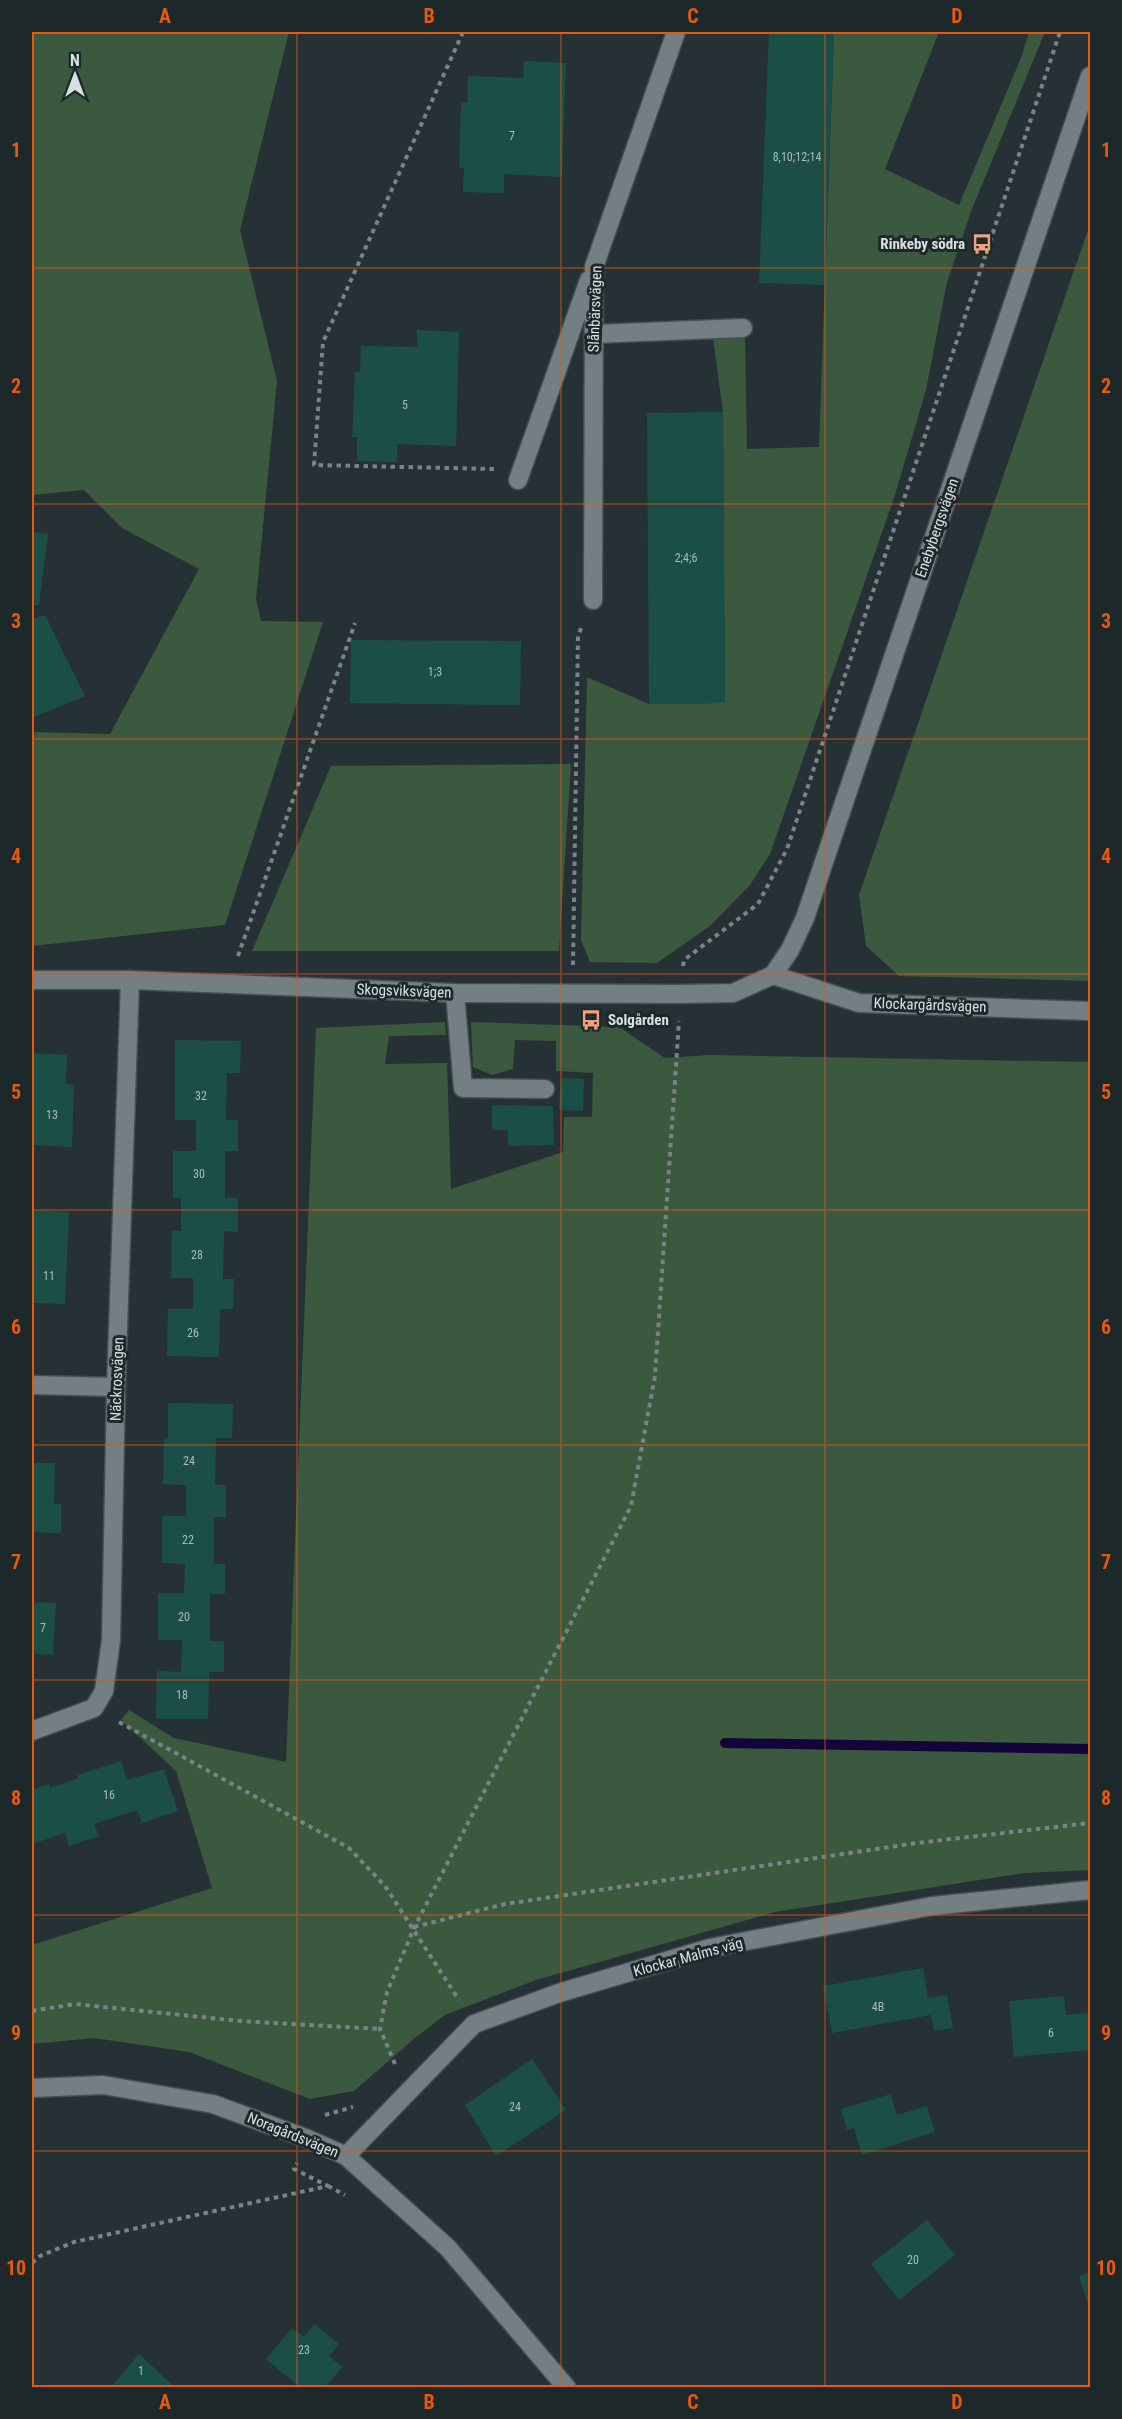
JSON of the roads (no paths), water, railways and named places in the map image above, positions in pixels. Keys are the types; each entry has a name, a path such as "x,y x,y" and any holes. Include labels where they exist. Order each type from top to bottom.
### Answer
{"street":[{"name":"Slånbärsvägen","path":"593,600 594,267 676,32"},
{"name":"Enebybergsvägen","path":"773,975 790,950 805,918 1090,76"},
{"path":"520,475 594,267"},
{"path":"594,334 743,328"},
{"name":"Skogsviksvägen","path":"32,980 130,980 455,993 680,994 733,993 773,975"},
{"name":"Klockargårdsvägen","path":"773,975 859,1003 1090,1011"},
{"name":"Näckrosvägen","path":"32,1731 94,1708 104,1691 111,1640 116,1387 130,980"},
{"path":"455,993 463,1088 545,1089"},
{"path":"32,1385 116,1387"},
{"name":"Klockar Malms väg","path":"346,2157 474,2024 559,1993 710,1948 932,1906 1090,1890"},
{"name":"Noragårdsvägen","path":"32,2088 103,2085 213,2104 308,2139 346,2157 448,2248 567,2388"}],"waterway":[{"path":"725,1743 1090,1749"}],"place":[{"name":"Rinkeby södra","path":"982,244"},
{"name":"Solgården","path":"591,1020"}]}
